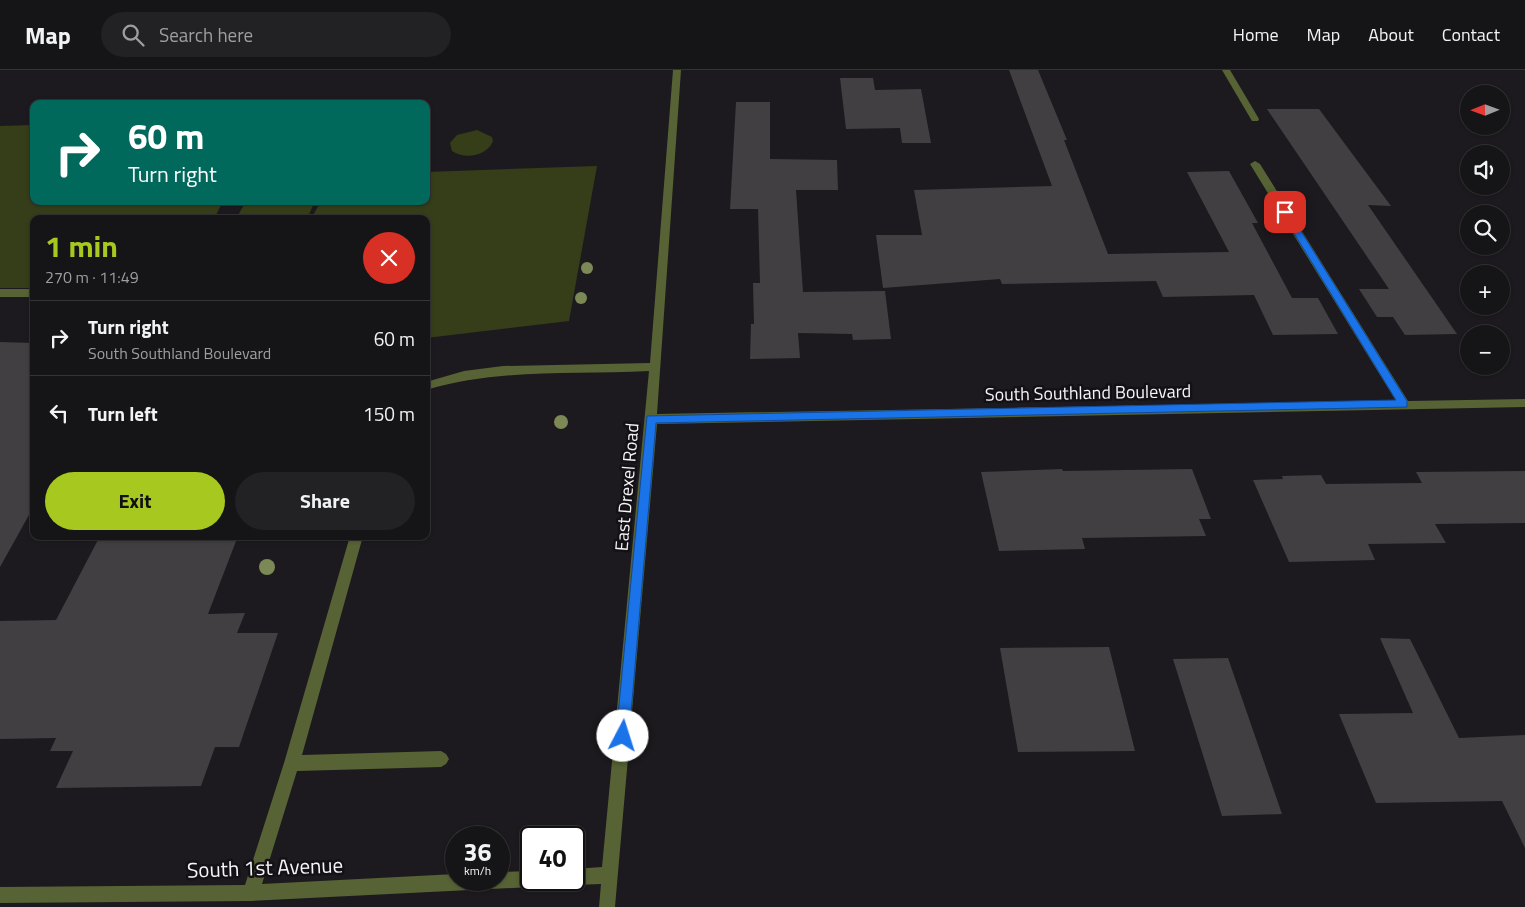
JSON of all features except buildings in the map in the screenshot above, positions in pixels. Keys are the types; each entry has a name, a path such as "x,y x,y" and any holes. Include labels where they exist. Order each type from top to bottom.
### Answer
{"street":[{"name":"East Drexel Road","path":"607,907 651,419 677,70"},
{"path":"1226,70 1256,120"},
{"path":"1255,164 1404,404"},
{"path":"0,293 30,292"},
{"path":"430,385 448,378 526,369 584,370 655,367"},
{"name":"South Southland Boulevard","path":"651,419 1525,403"},
{"path":"252,893 292,763 356,540"},
{"path":"292,763 441,759"},
{"path":"585,876 610,874"},
{"name":"South 1st Avenue","path":"0,895 252,893 520,880"}],"green space":[{"path":"30,125 30,205 221,205 216,215 30,215 30,288 0,288 0,126"},
{"path":"477,130 492,137 493,141 486,150 469,156 452,151 450,143 457,135"},
{"path":"597,166 569,321 430,338 430,215 313,215 319,205 430,205 430,172"},
{"path":"244,205 313,205 309,215 238,215"}],"route":[{"path":"623,736 651,419 1404,404 1285,212"}]}
